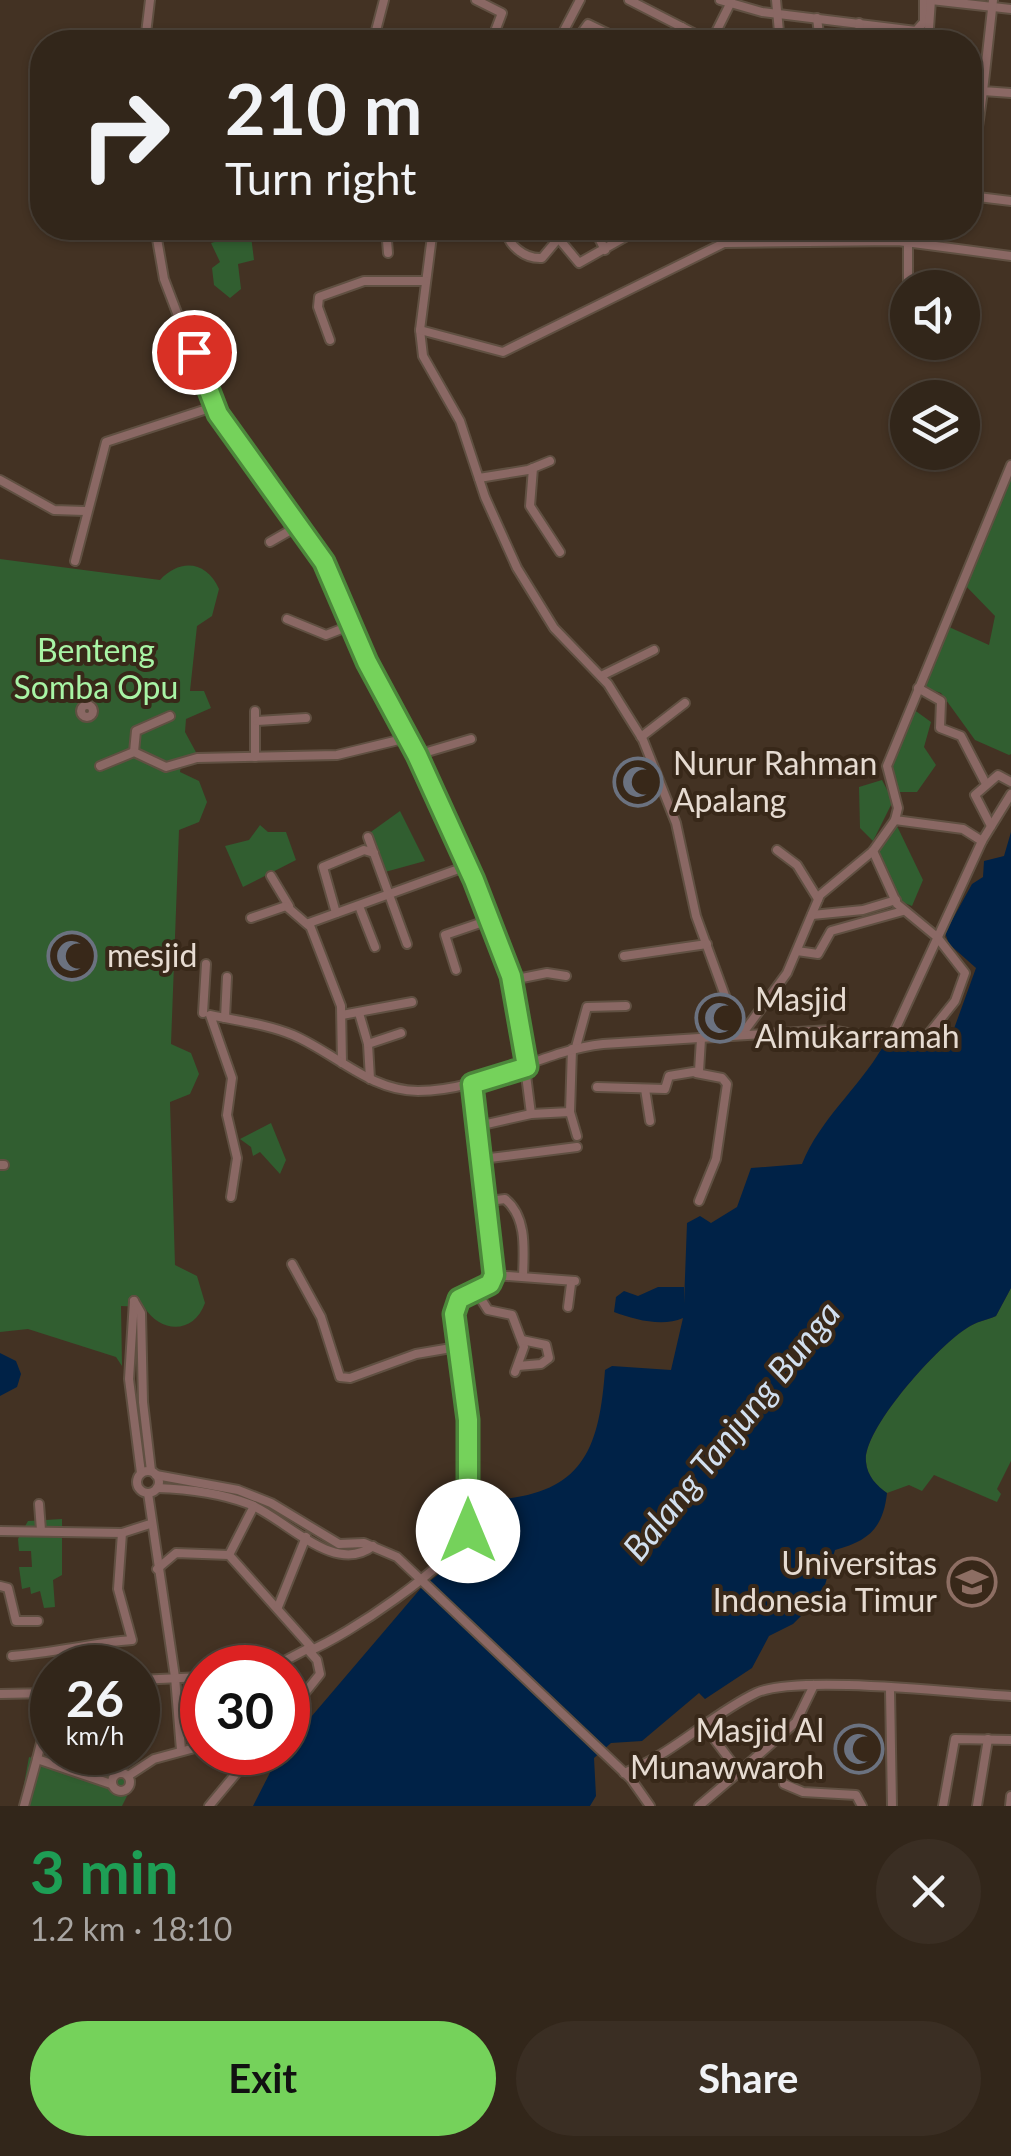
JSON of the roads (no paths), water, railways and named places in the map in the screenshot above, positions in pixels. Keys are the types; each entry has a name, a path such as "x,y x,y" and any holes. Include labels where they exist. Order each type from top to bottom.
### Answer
{"street":[{"path":"147,30 150,0"},
{"path":"376,30 384,0"},
{"path":"476,0 502,13 496,30"},
{"path":"564,30 580,0"},
{"path":"629,0 688,30"},
{"path":"776,0 778,30"},
{"path":"716,30 727,2 776,13 920,29 926,13 924,0"},
{"path":"929,30 932,0 1011,9"},
{"path":"993,4 982,91 1011,93"},
{"path":"817,18 818,30"},
{"path":"859,23 860,30"},
{"path":"982,197 1011,201"},
{"path":"157,240 164,280 213,407 324,562 468,866 512,980 527,1067 530,1114"},
{"path":"387,240 388,253"},
{"path":"432,240 420,330 423,356 460,421 478,478 517,568 545,614 601,676 641,737 676,823 696,916 741,1033"},
{"path":"512,240 514,246 535,259 542,258 556,240 579,264 621,240"},
{"path":"600,240 605,250"},
{"path":"420,330 504,352 574,314 640,288 715,245 908,242 1011,256"},
{"path":"908,242 908,270"},
{"path":"330,340 318,308 319,298 364,281 426,281"},
{"path":"75,561 84,511 106,442 213,407"},
{"path":"478,478 550,461"},
{"path":"741,1033 781,984 818,898 830,883 873,851 895,820 898,808 887,766 1011,465"},
{"path":"533,468 530,506 560,552"},
{"path":"0,480 54,510 84,511"},
{"path":"270,542 298,526"},
{"path":"287,619 328,635 352,625"},
{"path":"601,676 654,650"},
{"path":"918,688 942,703 940,728 960,736 986,784"},
{"path":"641,737 685,703"},
{"path":"255,711 256,757"},
{"path":"134,752 136,731 170,716"},
{"path":"258,721 306,718"},
{"path":"100,766 134,752 166,767 197,758 338,755 407,738"},
{"path":"417,755 471,739"},
{"path":"992,826 974,797 1001,775 1011,782"},
{"path":"890,1040 982,841 1011,794"},
{"path":"895,820 963,829 982,841"},
{"path":"368,838 407,944"},
{"path":"777,850 798,864 818,898"},
{"path":"207,1014 281,1031 370,1079 416,1091 472,1084 574,1048 741,1033 840,1030 905,1044 927,1036 955,1001 964,973 937,938 903,910 873,851"},
{"path":"336,913 322,869 352,854 374,853"},
{"path":"308,925 468,866"},
{"path":"271,876 290,908 308,925 334,981 342,1014 342,1063"},
{"path":"812,915 863,910 896,900"},
{"path":"251,918 282,906 290,908"},
{"path":"359,906 375,948"},
{"path":"797,951 818,954 830,931 903,910"},
{"path":"456,970 445,935 490,920"},
{"path":"624,956 707,944"},
{"path":"206,964 207,1014 232,1078 227,1115 237,1158 232,1197"},
{"path":"512,980 547,974 566,976"},
{"path":"225,1018 227,977"},
{"path":"342,1014 412,1002"},
{"path":"577,1136 570,1112 574,1048 586,1007 626,1006"},
{"path":"359,1013 368,1044 370,1079"},
{"path":"368,1044 401,1032"},
{"path":"696,1073 701,1067 701,1039"},
{"path":"597,1087 662,1090 669,1076 696,1073 722,1078 726,1084 716,1159 699,1201"},
{"path":"310,1651 328,1644 424,1582 459,1544 469,1527 468,1420 455,1307 459,1299 490,1284 494,1275 488,1241 489,1201 472,1084"},
{"path":"644,1089 650,1122"},
{"path":"478,1126 530,1114 570,1112"},
{"path":"482,1159 576,1148"},
{"path":"489,1201 504,1198 518,1214 525,1252 523,1276"},
{"path":"292,1264 321,1317 340,1376 350,1378 434,1349 458,1347"},
{"path":"494,1275 573,1283 568,1307"},
{"path":"476,1290 488,1310 512,1316 522,1340 517,1369 541,1364 549,1358 546,1345 522,1340"},
{"path":"150,1473 143,1402 141,1313 134,1301 129,1379 150,1473 158,1488"},
{"path":"148,1493 137,1486 150,1473"},
{"path":"150,1473 255,1501 339,1544 373,1546 396,1557 638,1786 650,1806"},
{"path":"148,1493 158,1488 255,1501 325,1550 341,1554 365,1552 373,1546"},
{"path":"148,1493 156,1569 176,1677 180,1735"},
{"path":"229,1555 255,1501"},
{"path":"39,1504 40,1530"},
{"path":"0,1531 122,1533 150,1524"},
{"path":"12,1656 133,1639 118,1589 122,1533"},
{"path":"278,1607 306,1537"},
{"path":"156,1569 176,1553 229,1555 309,1645"},
{"path":"0,1586 9,1590 16,1622 38,1621"},
{"path":"310,1652 317,1660 320,1674 310,1686"},
{"path":"160,1678 180,1677"},
{"path":"699,1806 796,1722 814,1685"},
{"path":"624,1773 776,1686 1011,1696"},
{"path":"890,1690 892,1806"},
{"path":"0,1694 30,1695"},
{"path":"704,1724 739,1772"},
{"path":"943,1806 955,1739 1011,1740"},
{"path":"977,1806 988,1739"},
{"path":"128,1776 140,1766 180,1750"},
{"path":"117,1806 117,1774 128,1776"},
{"path":"24,1806 33,1775"},
{"path":"80,1775 114,1788 129,1787 128,1776"},
{"path":"209,1806 235,1775"},
{"path":"784,1784 861,1801"},
{"path":"831,1796 831,1806"},
{"path":"1010,1806 1011,1796"}],"water":[{"name":"Balang Tanjung Bunga","path":"1011,832 1011,1288 996,1316 955,1337 922,1369 876,1429 866,1462 873,1480 887,1493 882,1516 872,1532 835,1550 825,1585 793,1624 769,1636 752,1668 705,1699 699,1693 642,1741 611,1743 594,1758 596,1796 590,1806 253,1806 269,1775 310,1775 310,1718 421,1588 458,1559 475,1536 479,1513 491,1500 546,1489 580,1464 597,1424 605,1370 612,1366 671,1370 683,1318 658,1322 622,1315 614,1312 616,1297 624,1291 638,1296 658,1287 684,1287 684,1304 687,1223 700,1216 711,1223 737,1207 751,1168 802,1164 829,1118 882,1048 915,1049 951,1037 976,968 949,944 945,933 972,884 983,877 984,861 1004,856"},
{"path":"0,1353 16,1361 21,1374 17,1387 0,1396"}],"place":[{"name":"Nurur Rahman Apalang","path":"638,782"},
{"name":"mesjid","path":"72,956"},
{"name":"Masjid Almukarramah","path":"720,1018"},
{"name":"Universitas Indonesia Timur","path":"972,1582"},
{"name":"Masjid Al Munawwaroh","path":"859,1749"}],"park label":[{"name":"Benteng Somba Opu","path":"96,670"}]}
